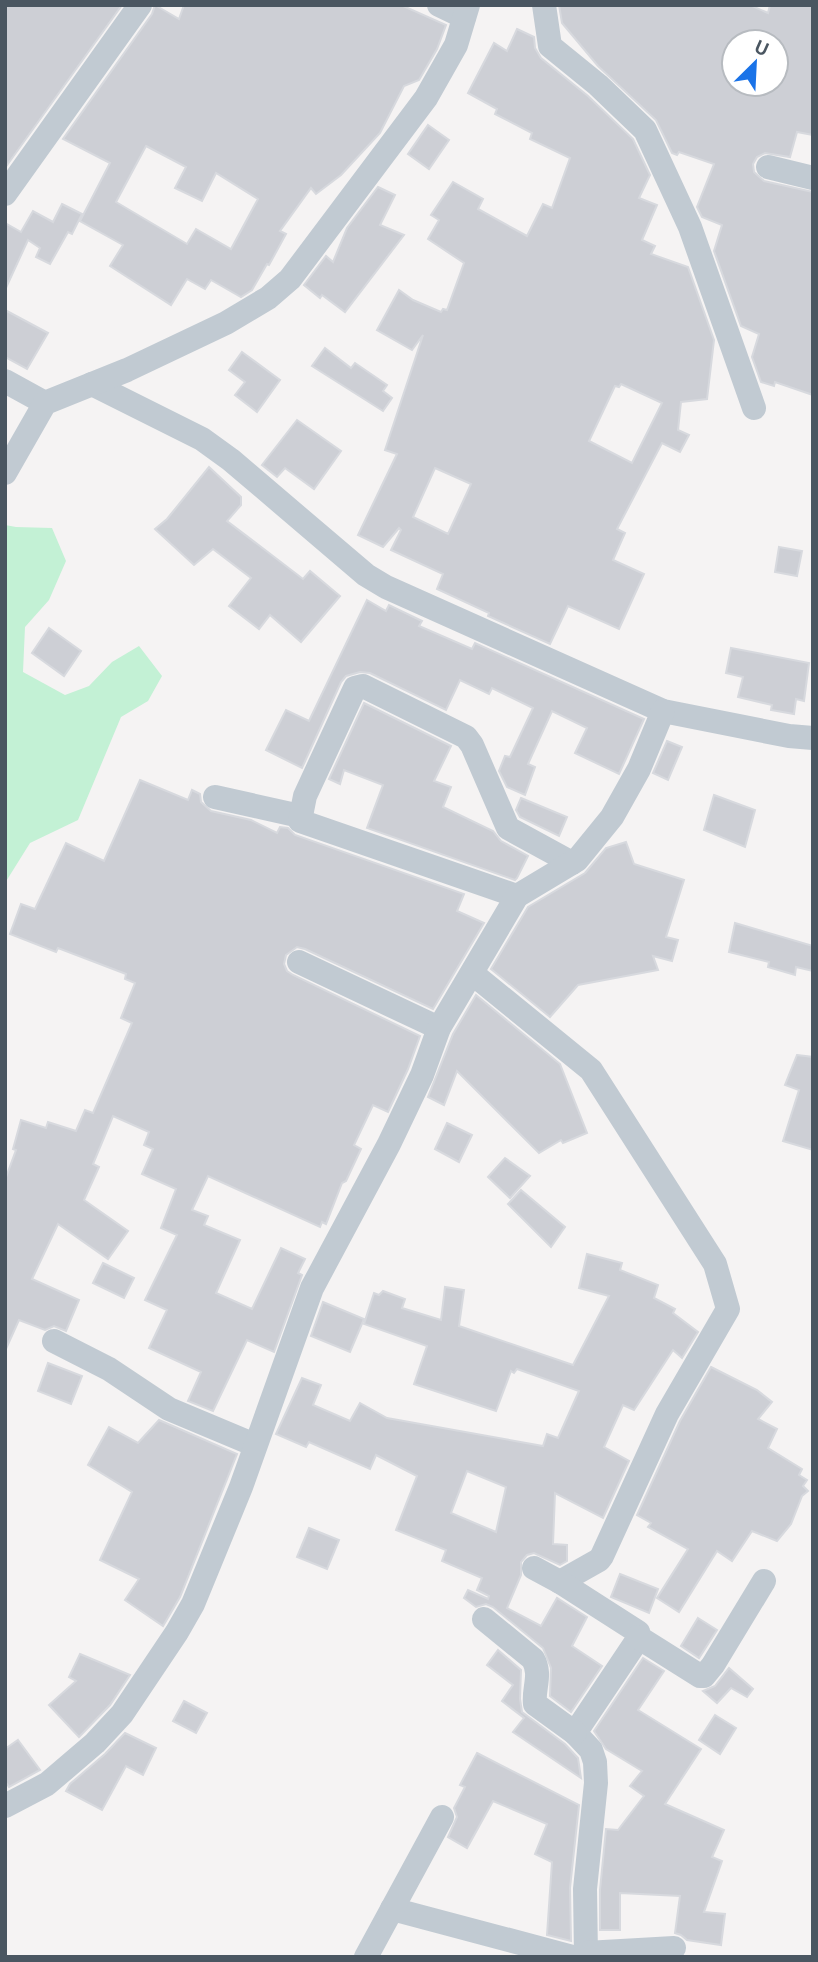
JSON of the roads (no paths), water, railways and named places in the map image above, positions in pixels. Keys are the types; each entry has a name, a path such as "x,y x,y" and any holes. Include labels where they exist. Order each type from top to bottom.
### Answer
{"street":[{"path":"5,194 140,5"},
{"path":"5,473 45,403 226,323 251,310 290,279 419,108 456,45 466,11 439,5"},
{"path":"544,5 550,46 598,85 645,130 690,227 754,408"},
{"path":"768,167 813,177"},
{"path":"5,381 45,403"},
{"path":"93,384 202,439 241,468 366,575 387,587 663,711 789,736 813,738"},
{"path":"517,896 301,821 305,796 351,693 359,685 466,737 508,828 572,863"},
{"path":"5,1806 47,1784 95,1743 121,1714 164,1653 193,1604 241,1487 312,1288 389,1144 422,1074 439,1028 517,896 572,863 623,800 663,711"},
{"path":"215,797 300,816"},
{"path":"299,962 439,1028"},
{"path":"472,974 591,1070 715,1264 728,1309 667,1414 602,1556 560,1582"},
{"path":"54,1341 109,1369 169,1409 255,1445"},
{"path":"534,1568 638,1632 638,1637 575,1733"},
{"path":"638,1637 704,1676 764,1581"},
{"path":"484,1619 533,1659 539,1680 535,1704 575,1733 591,1750 595,1772 582,1956"},
{"path":"366,1957 442,1817"},
{"path":"392,1909 582,1956 674,1948"}]}
